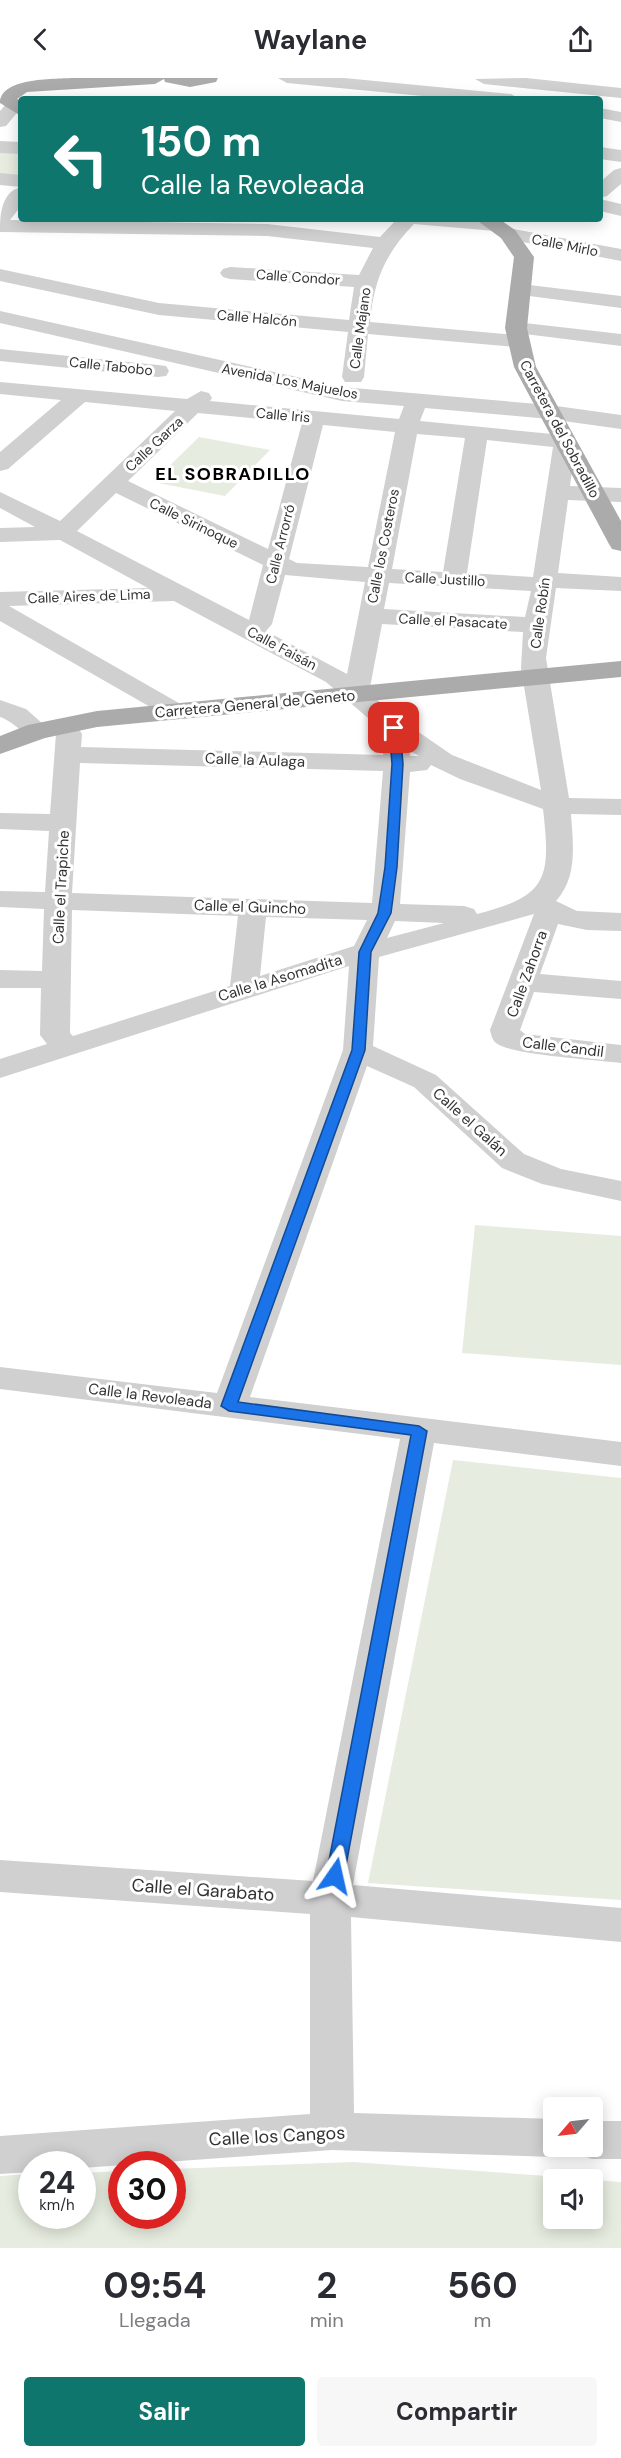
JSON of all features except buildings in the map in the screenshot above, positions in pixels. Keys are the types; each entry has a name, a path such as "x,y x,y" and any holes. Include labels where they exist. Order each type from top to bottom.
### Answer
{"main road":[{"path":"11,107 7,100 8,95 23,87 155,78"},
{"path":"172,78 190,81 209,78"},
{"name":"Carretera del Sobradillo","path":"496,226 524,257 516,334 525,367 621,544"},
{"name":"Carretera General de Geneto","path":"0,746 38,731 69,724 175,711 621,669"}],"street":[{"path":"286,78 392,86 516,87 590,84 621,93"},
{"path":"392,86 402,80 418,78"},
{"path":"475,78 516,87"},
{"path":"329,96 344,82"},
{"path":"0,122 11,107"},
{"path":"603,114 621,117"},
{"path":"0,147 18,148"},
{"path":"603,153 621,156"},
{"path":"603,189 621,174"},
{"path":"0,179 18,181"},
{"path":"0,221 18,197"},
{"path":"603,206 621,210"},
{"name":"Calle Majano","path":"353,377 363,289 386,243 405,222"},
{"name":"Calle Mirlo","path":"452,222 496,226 621,255"},
{"path":"0,226 195,224 241,252 386,243"},
{"path":"209,314 241,252"},
{"name":"Calle Condor","path":"241,252 367,282"},
{"name":"Calle Halcón","path":"0,274 121,302 209,314 359,327 621,340"},
{"path":"521,290 621,302"},
{"name":"Avenida Los Majuelos","path":"0,300 98,318 247,356 353,377 545,402 621,422"},
{"path":"73,334 121,302"},
{"name":"Avenida Los Majuelos","path":"0,318 225,373 342,394 417,400 621,404"},
{"path":"125,368 137,356 138,350"},
{"name":"Calle Garza","path":"61,533 192,408 225,373 247,356"},
{"name":"Calle Tabobo","path":"2,357 125,368 225,373"},
{"name":"Calle Iris","path":"0,388 192,408 566,441"},
{"path":"0,464 78,397"},
{"name":"Calle los Costeros","path":"356,694 376,575 407,426 417,400"},
{"name":"Calle Arrorró","path":"249,630 260,624 314,418"},
{"path":"454,580 477,433"},
{"name":"Calle Robín","path":"556,804 535,677 536,625 545,583 566,441"},
{"name":"Calle Sirinoque","path":"113,483 276,562"},
{"path":"558,494 578,492 594,495 621,495"},
{"name":"Calle Faisán","path":"0,499 335,677 394,728 443,761 469,773 556,804"},
{"path":"0,535 61,533"},
{"name":"Calle Justillo","path":"276,562 292,570 454,580 621,584"},
{"name":"Calle Aires de Lima","path":"0,599 177,594"},
{"path":"0,610 175,711"},
{"name":"Calle el Pasacate","path":"370,616 536,625"},
{"path":"0,708 16,714 38,731"},
{"name":"Calle el Trapiche","path":"67,1046 55,1035 58,900 69,724"},
{"path":"0,728 38,731"},
{"path":"229,1406 358,1050 365,952 385,913 391,867 397,764 394,728"},
{"name":"Calle la Aulaga","path":"68,755 397,764 443,761"},
{"path":"621,807 588,808 556,804 559,852 553,885 544,906 571,920 621,922"},
{"path":"0,821 64,823"},
{"name":"Calle el Guincho","path":"0,899 499,917"},
{"name":"Calle la Asomadita","path":"9,1062 67,1046 365,952 544,906"},
{"name":"Calle Zahorra","path":"507,1037 505,1030 525,982 544,906"},
{"path":"244,990 253,907"},
{"path":"0,979 57,980"},
{"path":"525,982 621,990"},
{"name":"Calle Candil","path":"507,1037 520,1042 621,1054"},
{"name":"Calle el Galán","path":"358,1050 425,1081 513,1161 553,1177 621,1191"},
{"name":"Calle la Revoleada","path":"0,1378 621,1454"},
{"path":"332,2131 330,1899 419,1431"},
{"name":"Calle el Garabato","path":"0,1876 330,1899 621,1925"},
{"name":"Calle los Cangos","path":"0,2155 332,2131 543,2138"},
{"path":"603,2139 621,2140"}],"shaded area":[{"path":"0,152 18,153 18,177 0,176"},
{"path":"199,437 270,450 225,496 153,482"},
{"path":"475,1225 621,1236 621,1365 462,1353"},
{"path":"453,1460 621,1478 621,1900 368,1883"},
{"path":"353,2162 543,2176 543,2229 603,2229 603,2181 621,2182 621,2248 0,2248 0,2176 18,2175 18,2229 96,2229 96,2172 108,2172 108,2229 186,2229 186,2168"}],"district":[{"name":"EL SOBRADILLO","path":"233,474"}],"route":[{"path":"335,1876 419,1431 229,1406 358,1050 365,952 385,913 391,867 397,764 394,728"}]}
